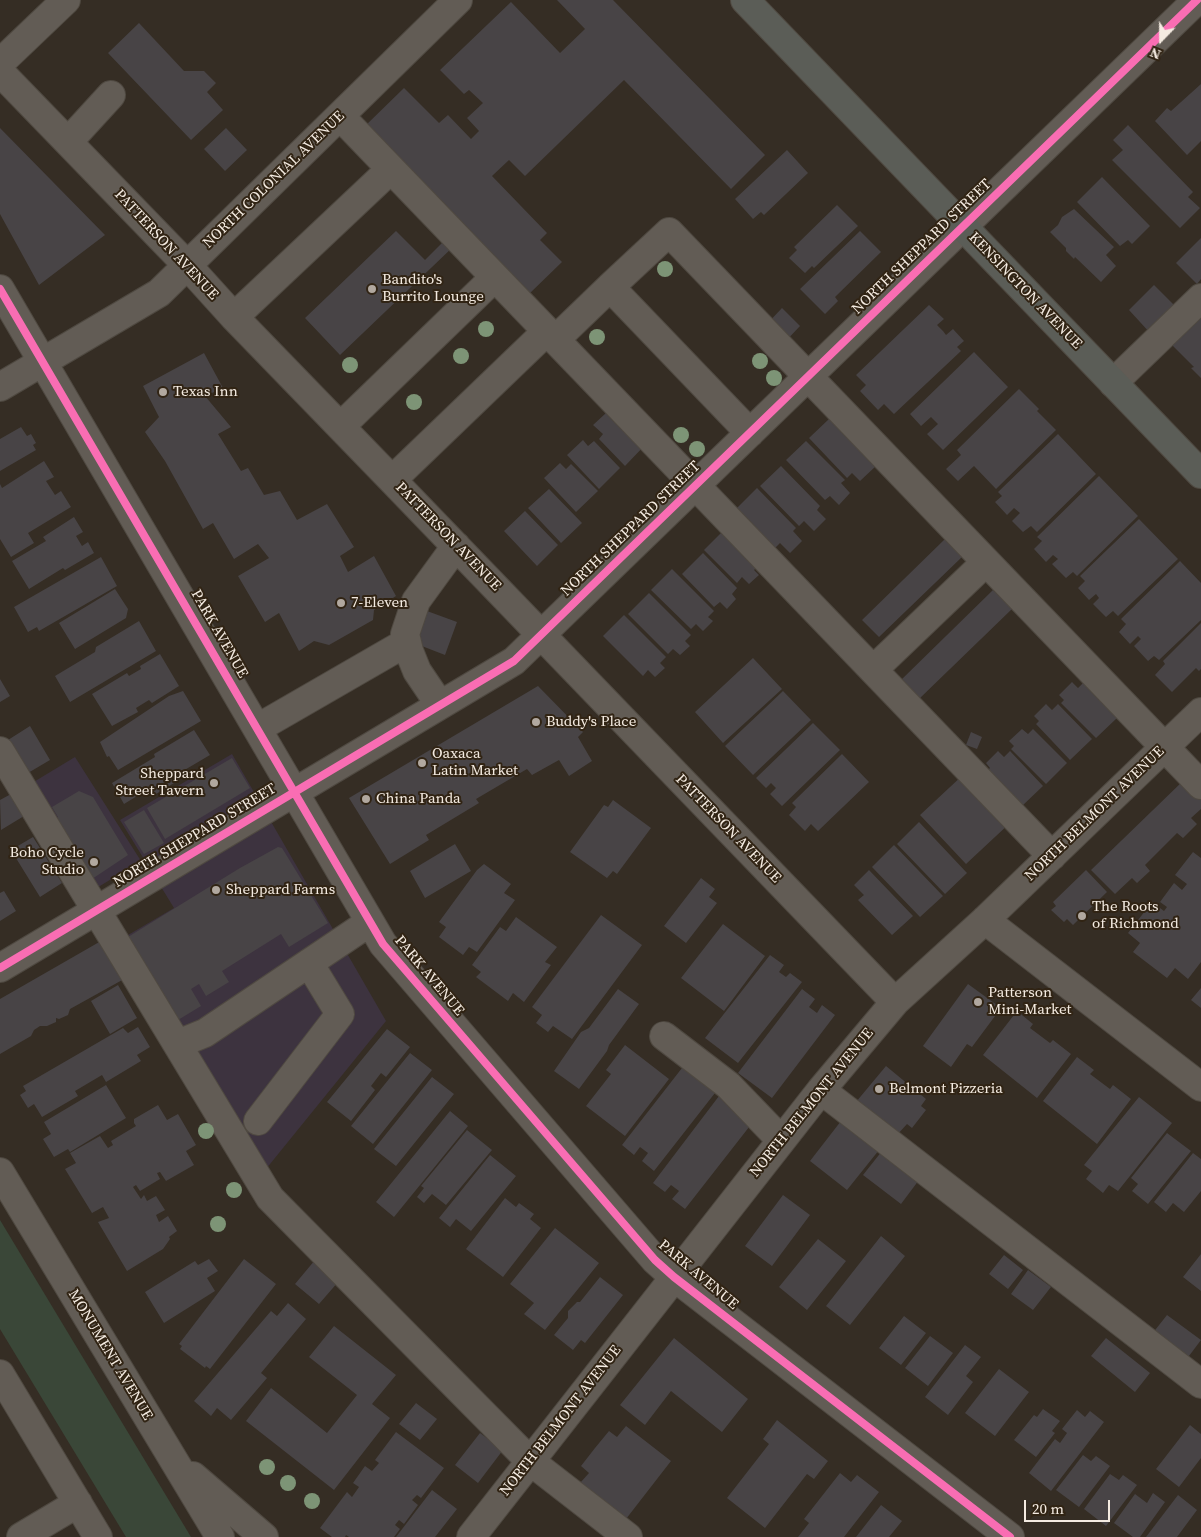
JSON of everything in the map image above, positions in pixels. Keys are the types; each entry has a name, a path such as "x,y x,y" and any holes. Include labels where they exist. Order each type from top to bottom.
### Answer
{"main road":[{"name":"KENSINGTON AVENUE","path":"745,0 1201,474"}],"street":[{"path":"0,63 66,0"},
{"name":"NORTH SHEPPARD STREET","path":"0,968 514,661 1197,0"},
{"name":"NORTH COLONIAL AVENUE","path":"0,387 159,292 340,116 453,1"},
{"name":"PATTERSON AVENUE","path":"0,72 895,1002"},
{"path":"68,142 111,95"},
{"path":"340,116 1052,856"},
{"path":"234,317 391,169"},
{"path":"392,480 551,335 610,287 669,232 1201,785"},
{"path":"341,426 496,277"},
{"path":"610,287 750,433"},
{"name":"PARK AVENUE","path":"0,289 383,944 655,1260 1010,1537"},
{"path":"1113,383 1201,298"},
{"path":"440,705 417,671 409,651 406,634 416,601 456,546"},
{"path":"873,670 986,562"},
{"path":"258,728 407,642"},
{"name":"NORTH BELMONT AVENUE","path":"471,1537 781,1140 895,1002 985,920 1201,712"},
{"path":"0,752 270,1198 530,1461 628,1537"},
{"path":"985,920 1201,1087"},
{"path":"178,1044 205,1033 370,922"},
{"path":"258,1121 340,1014 309,962"},
{"path":"664,1036 728,1085 781,1140"},
{"path":"821,1090 1201,1384"},
{"name":"MONUMENT AVENUE","path":"0,1172 220,1537"},
{"path":"0,1374 98,1537"},
{"path":"173,1459 264,1537"},
{"path":"21,1537 78,1504"}],"shaded area":[{"path":"232,754 386,1021 266,1169 123,938 174,908 120,820"},
{"path":"75,757 141,861 95,889 32,783"}],"green space":[{"path":"0,1220 191,1537 126,1537 0,1329"}],"building":[{"path":"557,0 613,0 765,155 731,189 624,80 525,176 509,160 492,176 547,233 540,240 562,262 528,295 364,127 404,88 439,123 448,115 471,139 479,131 467,118 483,103 469,90 464,94 440,70 511,2 560,53 585,29"},
{"path":"139,23 184,71 204,71 216,83 207,92 223,110 191,140 108,53"},
{"path":"1201,84 1201,141 1187,155 1155,121 1167,108 1171,111"},
{"path":"1128,125 1193,192 1188,197 1200,208 1180,228 1112,160 1123,150 1113,140"},
{"path":"0,128 105,235 39,285 0,214"},
{"path":"226,128 247,150 225,171 204,149"},
{"path":"787,150 808,173 764,215 761,212 753,219 735,199"},
{"path":"1102,177 1150,226 1132,244 1128,240 1120,246 1077,202"},
{"path":"837,205 858,226 814,268 812,266 805,273 789,258 797,250 794,247"},
{"path":"1074,209 1114,247 1106,255 1116,266 1101,282 1075,257 1074,259 1050,232 1058,225 1062,217"},
{"name":"Bandito's Burrito Lounge","path":"396,231 425,260 446,239 454,246 340,355 305,318"},
{"path":"860,231 881,252 835,297 838,301 825,314 800,289"},
{"path":"1201,238 1201,279 1197,284 1176,263"},
{"path":"1154,285 1178,309 1151,334 1129,310"},
{"path":"929,305 944,319 937,325 946,335 953,329 964,341 957,347 961,351 894,414 884,404 878,410 860,391 866,385 856,375"},
{"path":"782,308 800,326 783,344 765,326"},
{"path":"1201,314 1201,378 1191,368 1194,367 1169,342"},
{"path":"974,352 1008,387 943,450 927,434 938,424 931,417 921,426 910,414"},
{"path":"204,353 223,388 205,396 231,427 218,434 241,471 248,468 264,495 280,491 297,520 327,504 354,547 340,556 348,572 374,556 396,596 374,610 373,620 329,645 314,641 299,651 279,613 265,622 238,576 269,558 258,544 234,559 213,523 203,529 165,461 145,432 159,417 143,386"},
{"path":"1019,389 1056,430 996,489 974,466 958,481 946,469 961,455 957,450"},
{"path":"606,413 614,422 619,417 646,444 625,466 599,439 603,434 593,425"},
{"path":"829,419 876,466 860,481 852,473 847,478 809,438"},
{"path":"21,427 27,436 31,434 36,443 33,445 36,450 0,471 0,439"},
{"path":"1058,434 1096,474 1037,532 1031,526 1023,532 1012,521 1020,513 1014,508 1007,515 995,502 1002,496 998,492"},
{"path":"583,440 588,446 594,441 620,468 599,489 567,455"},
{"path":"806,441 845,480 841,483 850,493 839,505 830,496 825,500 786,460"},
{"path":"44,461 54,477 46,481 55,495 61,491 71,507 28,533 34,543 11,557 0,539 0,484 2,488"},
{"path":"560,463 566,469 571,464 598,491 576,512 544,478"},
{"path":"781,466 820,506 817,510 826,519 814,531 804,521 799,526 760,486"},
{"path":"1099,476 1138,516 1077,576 1073,572 1066,578 1052,564 1058,559 1053,555 1046,562 1034,549 1042,541 1037,537"},
{"path":"757,488 796,528 793,531 802,541 790,553 780,543 775,548 737,508"},
{"path":"549,489 582,523 561,543 528,508"},
{"path":"525,511 558,545 537,566 504,531"},
{"path":"74,517 83,532 76,536 82,546 88,542 94,553 65,570 63,568 29,589 12,561 46,541 43,537"},
{"path":"1139,519 1178,559 1118,616 1113,611 1106,617 1093,604 1099,598 1096,594 1089,600 1078,588 1085,581 1080,576"},
{"path":"725,529 760,564 754,570 759,575 749,584 742,577 737,583 704,550"},
{"path":"945,539 962,557 879,637 862,620"},
{"path":"703,553 737,588 732,594 736,599 727,609 720,602 714,607 682,574"},
{"path":"101,557 117,586 39,631 37,627 28,632 14,607"},
{"path":"1180,561 1201,583 1201,620 1159,660 1154,656 1148,661 1134,646 1141,639 1138,636 1130,644 1119,632 1126,624 1121,619"},
{"path":"672,569 714,611 708,617 713,621 703,631 696,624 691,629 651,590"},
{"path":"115,589 128,609 126,618 75,649 59,623"},
{"path":"993,590 1012,609 919,699 901,680"},
{"path":"649,593 691,635 685,641 690,646 680,655 673,649 668,654 628,614"},
{"name":"7-Eleven","path":"427,611 457,622 445,655 414,643"},
{"path":"624,615 666,657 660,663 665,668 655,677 648,670 643,676 603,636"},
{"path":"139,621 156,651 70,702 55,676 95,652 96,647"},
{"path":"1201,623 1201,669 1199,671 1196,668 1172,692 1155,675 1165,664 1163,661"},
{"path":"160,654 179,686 152,703 149,700 136,708 138,712 112,726 92,694 127,673 129,676 141,669 140,666"},
{"path":"753,658 782,689 723,743 695,712"},
{"path":"0,679 10,696 0,702"},
{"path":"1072,682 1078,688 1083,683 1117,718 1096,738 1061,703 1064,700 1059,695"},
{"path":"538,686 583,732 578,737 592,761 569,776 559,760 532,775 527,769 476,799 479,803 426,835 429,840 390,864 349,798"},
{"path":"183,691 201,721 118,770 109,756 107,757 100,742 169,696"},
{"path":"783,691 811,720 753,775 725,746"},
{"path":"1046,704 1052,710 1058,704 1092,739 1070,760 1036,724 1039,721 1034,716"},
{"path":"813,723 840,750 782,806 770,794 776,788 771,783 766,788 756,778"},
{"path":"30,726 50,760 28,773 8,740"},
{"path":"1022,729 1028,734 1033,729 1067,763 1046,784 1011,749 1014,746 1009,741"},
{"path":"194,730 210,755 171,778 174,783 151,797 147,790 124,804 112,783 155,757 154,754"},
{"path":"971,732 982,737 977,749 966,745"},
{"path":"998,751 1004,757 1010,751 1043,786 1022,806 987,771 990,768 986,763"},
{"path":"842,754 869,782 818,831 811,824 805,831 789,815 796,807 792,803"},
{"path":"232,758 250,788 165,839 147,808"},
{"path":"964,774 1010,823 966,864 920,815"},
{"path":"1184,780 1201,797 1201,809 1191,818 1197,824 1183,838 1177,833 1145,865 1150,871 1137,883 1132,878 1115,894 1091,870"},
{"path":"79,791 93,797 128,855 92,879 57,821 58,817 52,807"},
{"path":"11,794 24,816 1,830 0,800"},
{"path":"613,800 651,828 617,874 613,871 607,878 570,852 604,805 608,807"},
{"path":"144,810 164,843 144,854 124,822"},
{"path":"919,822 967,873 945,894 897,844"},
{"path":"33,837 62,883 40,897 11,850"},
{"path":"455,844 471,871 425,898 410,871"},
{"path":"894,845 943,896 920,917 872,867"},
{"path":"278,847 282,848 328,923 289,947 281,934 222,971 229,982 206,996 199,984 191,989 201,1006 178,1020 128,937 240,868"},
{"path":"1193,852 1201,858 1201,962 1188,979 1175,968 1167,978 1133,952 1140,943 1128,933 1152,902 1164,911 1167,907 1160,902 1174,883 1182,890 1187,884 1175,875"},
{"path":"484,864 511,884 504,893 515,900 477,952 469,947 463,955 439,937 446,927 439,922 477,870"},
{"path":"869,870 913,916 892,935 858,900 864,895 854,885"},
{"path":"1086,870 1107,892 1073,925 1067,919 1064,922 1051,910 1056,906 1053,902"},
{"path":"701,878 715,889 709,897 717,903 686,943 664,926"},
{"path":"4,891 16,911 0,921 0,893"},
{"path":"601,915 642,945 572,1039 553,1026 548,1032 536,1023 542,1015 532,1007"},
{"path":"516,917 557,947 545,962 551,965 524,1002 513,993 508,1001 476,977 481,972 472,965 500,927 506,931"},
{"path":"723,924 765,956 724,1011 681,978"},
{"path":"101,941 124,979 70,1009 68,1015 59,1019 56,1018 56,1022 47,1026 40,1026 34,1030 31,1036 0,1054 0,999"},
{"path":"770,955 784,965 779,972 786,977 790,973 802,982 738,1063 705,1038"},
{"path":"968,984 1001,1008 972,1047 967,1044 951,1067 923,1046"},
{"path":"118,985 137,1018 110,1034 91,1001"},
{"path":"1201,988 1201,1008 1191,1000"},
{"path":"618,989 639,1004 579,1089 554,1071 581,1032 589,1028"},
{"path":"802,989 815,999 809,1007 817,1013 822,1005 835,1015 772,1098 738,1073"},
{"path":"1017,1011 1033,1024 1030,1028 1050,1043 1053,1040 1071,1054 1037,1098 983,1055"},
{"path":"138,1027 150,1047 137,1055 141,1061 106,1082 102,1075 75,1091 78,1096 42,1117 34,1104 28,1108 20,1095 26,1091 23,1086 123,1028 128,1033"},
{"path":"387,1029 410,1047 386,1077 381,1073 371,1086 375,1090 351,1121 327,1102"},
{"path":"625,1045 669,1079 625,1136 586,1106 611,1074 606,1070"},
{"path":"410,1053 432,1070 373,1144 351,1126"},
{"path":"1077,1057 1094,1070 1090,1074 1110,1089 1113,1085 1131,1099 1097,1144 1043,1101"},
{"path":"689,1059 722,1084 654,1171 642,1161 648,1153 640,1147 634,1155 622,1145"},
{"path":"886,1066 926,1099 921,1106 926,1110 912,1128 907,1124 897,1135 856,1102"},
{"path":"432,1077 454,1094 396,1166 374,1149"},
{"path":"106,1085 126,1118 70,1152 68,1149 54,1157 43,1139 51,1134 44,1122"},
{"path":"719,1096 753,1122 685,1209 672,1199 679,1191 671,1185 665,1192 653,1183"},
{"path":"1139,1097 1172,1123 1118,1191 1109,1185 1103,1193 1086,1179 1092,1171 1084,1165"},
{"path":"158,1105 167,1120 178,1114 196,1145 186,1151 194,1165 166,1181 160,1172 157,1173 160,1179 140,1191 136,1185 133,1187 141,1199 144,1195 147,1201 156,1196 165,1210 156,1215 159,1222 168,1216 177,1231 169,1237 170,1239 163,1249 127,1271 98,1222 109,1218 103,1207 92,1213 65,1169 76,1163 70,1153 100,1136 108,1148 113,1145 111,1141 136,1126 134,1119"},
{"path":"450,1111 468,1126 394,1217 376,1202"},
{"path":"841,1121 879,1150 847,1190 810,1161"},
{"path":"467,1130 492,1150 446,1205 432,1194 424,1203 417,1197 424,1188 421,1186"},
{"path":"1167,1133 1191,1151 1148,1204 1132,1191 1138,1184 1131,1178"},
{"path":"882,1151 919,1180 901,1204 863,1175"},
{"path":"1193,1153 1201,1159 1201,1191 1184,1212 1173,1203 1166,1212 1154,1202"},
{"path":"490,1155 516,1176 471,1231 456,1219 450,1227 439,1218"},
{"path":"783,1195 810,1215 772,1266 745,1246"},
{"path":"505,1198 516,1207 519,1203 534,1214 530,1219 541,1228 503,1277 466,1249"},
{"path":"555,1228 599,1263 545,1330 524,1314 534,1303 510,1284"},
{"path":"881,1236 905,1256 850,1325 826,1306"},
{"path":"818,1239 846,1261 807,1310 779,1287"},
{"path":"1201,1254 1201,1291 1183,1277"},
{"path":"1004,1255 1023,1270 1008,1289 989,1274"},
{"path":"209,1259 218,1271 207,1278 215,1291 164,1323 145,1292 195,1261 198,1265"},
{"path":"244,1259 276,1284 210,1369 206,1366 205,1368 180,1349 182,1346 179,1344"},
{"path":"315,1260 339,1281 319,1304 295,1284"},
{"path":"1028,1270 1051,1287 1033,1310 1011,1294"},
{"path":"600,1277 623,1295 585,1343 581,1340 573,1350 554,1335 568,1318 568,1311 577,1302 580,1302"},
{"path":"288,1303 306,1319 261,1373 267,1378 231,1420 217,1408 211,1416 194,1401 271,1311 277,1316"},
{"path":"1167,1315 1201,1340 1186,1360 1152,1334"},
{"path":"904,1316 926,1333 901,1365 879,1348"},
{"path":"334,1326 396,1375 372,1404 390,1418 334,1490 246,1421 271,1388 327,1433 357,1395 309,1357"},
{"path":"930,1336 953,1353 928,1386 905,1368"},
{"path":"674,1338 748,1399 722,1432 671,1391 645,1425 620,1405"},
{"path":"1106,1338 1150,1373 1135,1392 1091,1356"},
{"path":"965,1345 981,1357 966,1376 973,1382 948,1415 925,1397"},
{"path":"999,1369 1029,1392 995,1436 965,1413"},
{"path":"416,1403 437,1419 420,1440 399,1424"},
{"path":"1043,1409 1060,1421 1052,1431 1055,1433 1036,1457 1014,1440 1034,1415 1037,1417"},
{"path":"1077,1410 1085,1417 1090,1411 1104,1422 1051,1491 1029,1473 1055,1439 1060,1443 1067,1433 1062,1429"},
{"path":"777,1420 828,1461 814,1479 807,1474 765,1528 727,1498 769,1444 763,1439"},
{"path":"1190,1425 1201,1434 1201,1458 1179,1487 1156,1469"},
{"path":"626,1426 671,1461 626,1519 580,1483 589,1473 581,1466 595,1448 609,1431 617,1437"},
{"path":"396,1432 444,1468 421,1498 417,1495 412,1500 418,1505 404,1524 399,1520 395,1525 400,1529 394,1537 349,1537 346,1535 345,1537 332,1537 320,1528 347,1492 352,1497 359,1487 353,1483 365,1466 372,1471 379,1463 375,1460"},
{"path":"480,1433 503,1450 478,1483 455,1465"},
{"path":"1083,1455 1091,1461 1096,1456 1110,1466 1079,1507 1056,1490"},
{"path":"840,1473 851,1482 857,1475 879,1492 844,1537 798,1537 809,1523 804,1519"},
{"path":"1110,1474 1119,1480 1123,1475 1137,1485 1106,1526 1084,1509"},
{"path":"432,1490 457,1509 435,1537 396,1537"},
{"path":"1153,1493 1165,1502 1140,1537 1133,1537 1114,1523 1135,1494 1147,1503"},
{"path":"1178,1495 1197,1510 1177,1537 1146,1537"},
{"path":"881,1505 902,1521 889,1537 856,1537"}],"cycle path":[{"path":"0,968 514,661 1197,0"},
{"path":"0,289 383,944 655,1260 674,1277 1010,1537"}],"place":[{"name":"Bandito's Burrito Lounge","path":"372,289"},
{"name":"Texas Inn","path":"163,392"},
{"name":"7-Eleven","path":"341,603"},
{"name":"Buddy's Place","path":"536,722"},
{"name":"Oaxaca Latin Market","path":"422,763"},
{"name":"Sheppard Street Tavern","path":"214,783"},
{"name":"China Panda","path":"366,799"},
{"name":"Boho Cycle Studio","path":"94,862"},
{"name":"Sheppard Farms","path":"216,890"},
{"name":"The Roots of Richmond","path":"1082,916"},
{"name":"Patterson Mini-Market","path":"978,1002"},
{"name":"Belmont Pizzeria","path":"879,1089"}]}
